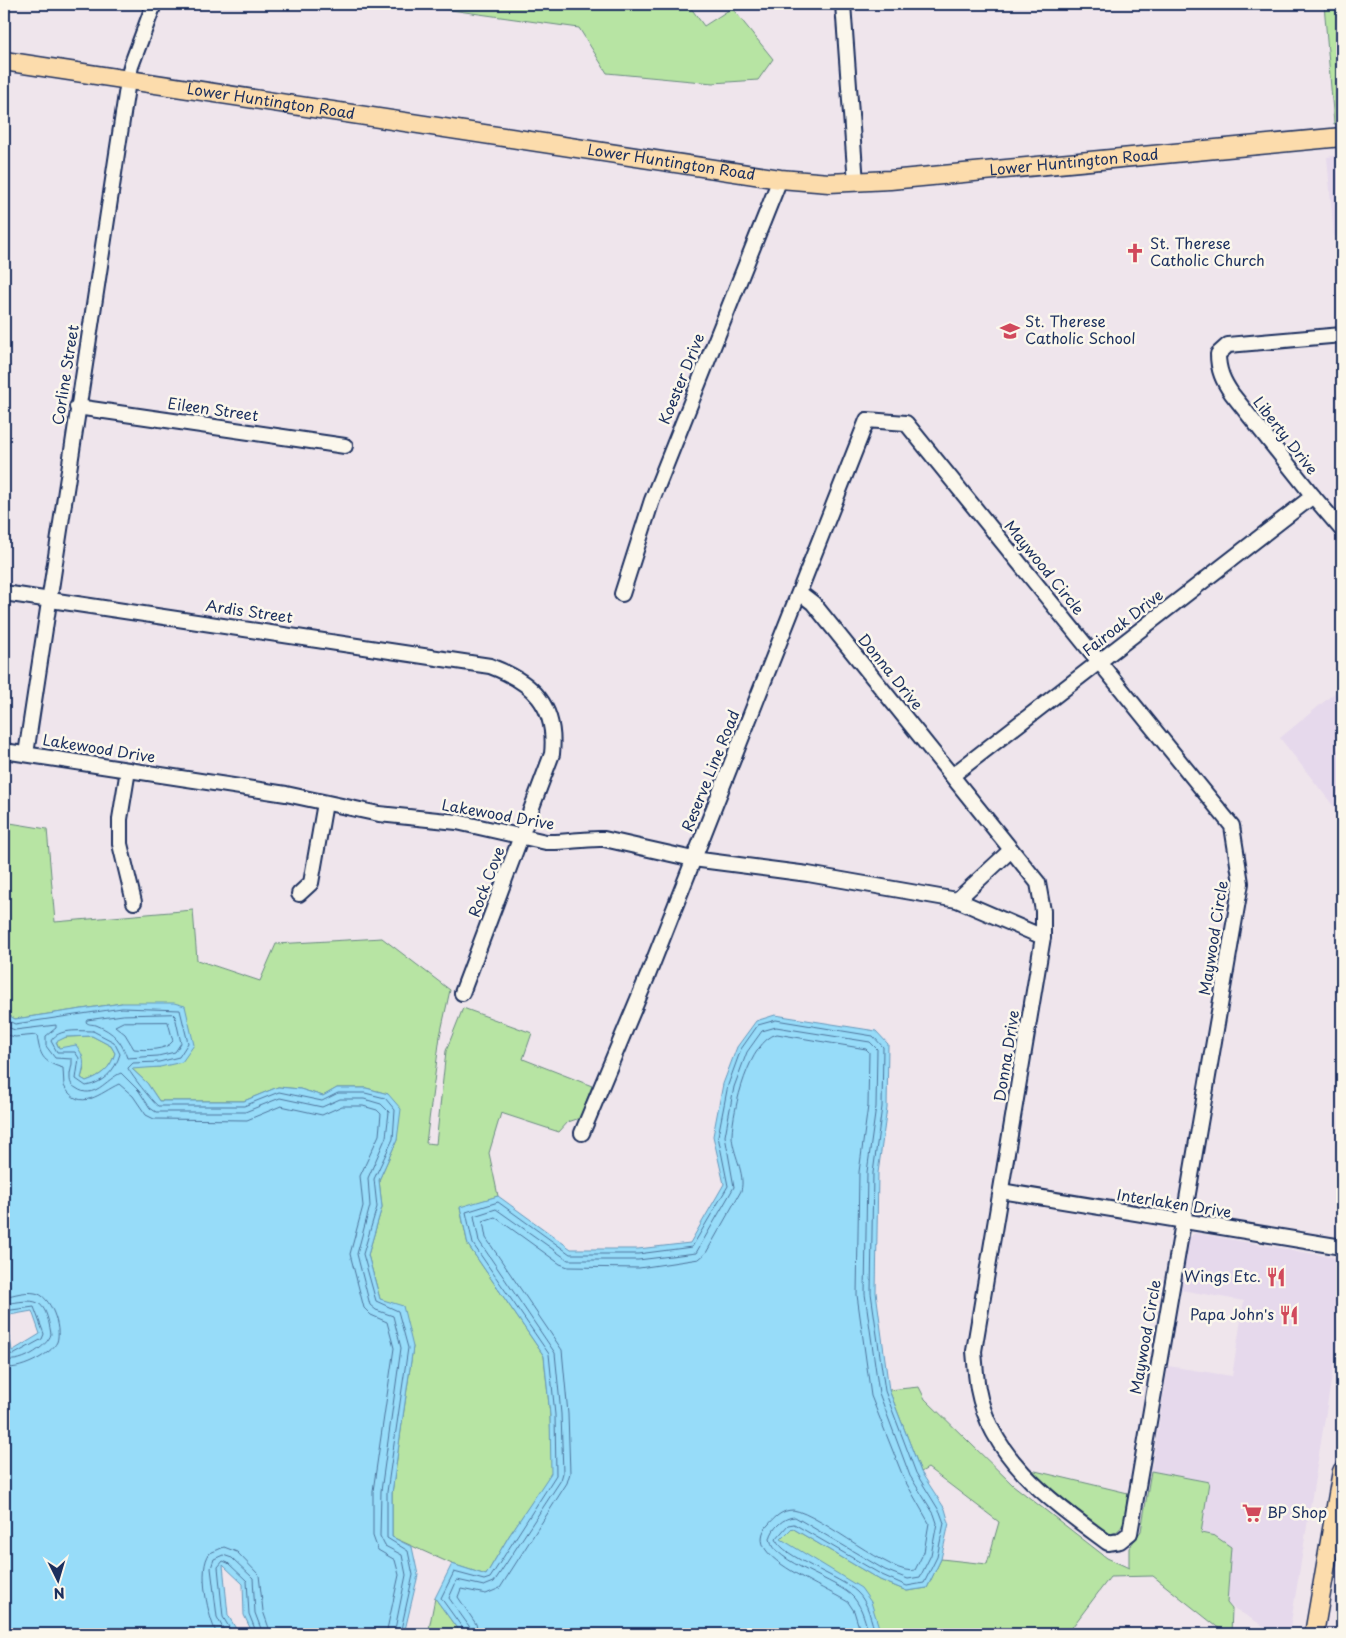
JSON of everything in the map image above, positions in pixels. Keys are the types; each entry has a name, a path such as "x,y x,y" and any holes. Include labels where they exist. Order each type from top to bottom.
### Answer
{"main road":[{"name":"Lower Huntington Road","path":"4,61 780,179 856,183 1342,138"},
{"path":"1314,1634 1340,1495 1342,1471"}],"street":[{"name":"Corline Street","path":"26,754 77,407 128,81 131,66 154,4"},
{"path":"843,4 856,183"},
{"name":"Koester Drive","path":"622,594 652,500 780,179"},
{"name":"Liberty Drive","path":"1342,335 1235,344 1222,349 1218,354 1220,371 1224,382 1342,530"},
{"name":"Eileen Street","path":"77,407 345,446"},
{"name":"Reserve Line Road","path":"582,1133 648,975 692,859 868,420"},
{"name":"Maywood Circle","path":"868,420 906,423 1232,826 1241,883 1130,1533 1120,1541"},
{"name":"Fairoak Drive","path":"953,775 1313,496"},
{"name":"Ardis Street","path":"4,593 490,666"},
{"name":"Donna Drive","path":"800,593 813,603 1038,883 1043,911 1043,938 974,1351 978,1390 984,1411 996,1436 1021,1473 1045,1496 1108,1543 1120,1541"},
{"name":"Rock Cove","path":"462,993 552,754 554,738 552,723 539,697 528,685 510,674 490,666"},
{"name":"Lakewood Drive","path":"4,751 286,794 378,814 457,822 522,837 560,843 588,838 604,840 692,859 808,874 957,900 1043,938"},
{"path":"128,770 120,819 120,844 134,902"},
{"path":"299,894 312,883 325,803"},
{"path":"957,900 1011,850"},
{"name":"Interlaken Drive","path":"1001,1191 1342,1247"}],"shaded area":[{"path":"1342,155 1342,235 1334,236 1327,157"},
{"path":"1342,687 1342,817 1280,738"},
{"path":"1195,1233 1342,1259 1342,1316 1289,1634 1277,1634 1227,1604 1231,1547 1215,1537 1201,1533 1209,1482 1151,1471 1168,1366 1232,1376 1244,1301 1181,1290 1189,1238"}],"green space":[{"path":"408,4 688,4 704,26 732,8 773,59 758,80 713,83 607,73 579,28"},
{"path":"1324,4 1342,4 1342,122 1334,124"},
{"path":"4,822 47,829 55,922 193,910 197,960 260,981 276,944 382,938 450,990 440,1036 426,1143 436,1144 446,1051 463,1008 532,1033 523,1059 592,1086 580,1118 568,1122 559,1132 501,1113 489,1153 498,1196 460,1208 468,1245 544,1356 550,1415 552,1473 509,1536 486,1575 452,1564 392,1537 392,1493 413,1347 380,1299 368,1255 382,1207 379,1180 397,1140 388,1094 366,1088 337,1088 323,1096 300,1089 278,1087 244,1101 159,1101 147,1083 131,1068 160,1067 122,1003 15,1019 4,1013"},
{"path":"92,1036 111,1046 115,1053 105,1071 86,1081 81,1078 84,1068 59,1048 56,1041 66,1037"},
{"path":"919,1387 925,1399 1013,1485 1107,1558 1129,1568 1129,1548 1141,1531 1151,1471 1209,1482 1201,1533 1215,1536 1231,1547 1227,1603 1232,1609 1231,1634 1226,1634 1153,1576 1110,1577 1067,1634 881,1634 795,1550 780,1539 792,1528 880,1580 907,1591 927,1588 941,1559 987,1564 999,1522 928,1468 921,1472 889,1390"},
{"path":"1031,1470 1128,1493 1126,1513 1119,1530 1108,1534 1034,1475"},
{"path":"435,1598 461,1634 428,1634"}],"water":[{"path":"122,1003 174,1003 185,1006 194,1045 182,1062 160,1067 132,1069 147,1083 159,1101 244,1101 278,1087 300,1089 323,1096 337,1088 366,1088 388,1094 401,1109 397,1140 379,1180 382,1207 368,1255 380,1299 403,1306 413,1347 392,1493 392,1537 412,1547 418,1575 404,1634 253,1634 244,1615 243,1584 223,1565 228,1615 239,1634 4,1634 4,1324 9,1332 12,1351 40,1334 32,1311 4,1316 4,1013 15,1019","holes":["92,1036 111,1046 115,1053 108,1067 101,1074 86,1081 81,1078 83,1061 76,1045 59,1048 56,1042 66,1037"]},
{"path":"775,1015 876,1031 888,1044 887,1108 878,1173 876,1292 889,1390 921,1472 945,1509 949,1523 941,1559 927,1588 907,1591 880,1580 792,1528 781,1539 861,1588 871,1602 881,1634 461,1634 435,1598 452,1564 486,1575 509,1536 551,1473 550,1415 544,1356 468,1245 460,1207 498,1196 571,1249 638,1249 690,1243 724,1184 713,1136 723,1084 737,1047 756,1021"}],"place":[{"name":"St. Therese Catholic Church","path":"1135,253"},
{"name":"St. Therese Catholic School","path":"1010,331"},
{"name":"Wings Etc.","path":"1276,1277"},
{"name":"Papa John's","path":"1289,1315"},
{"name":"BP Shop","path":"1252,1513"}]}
